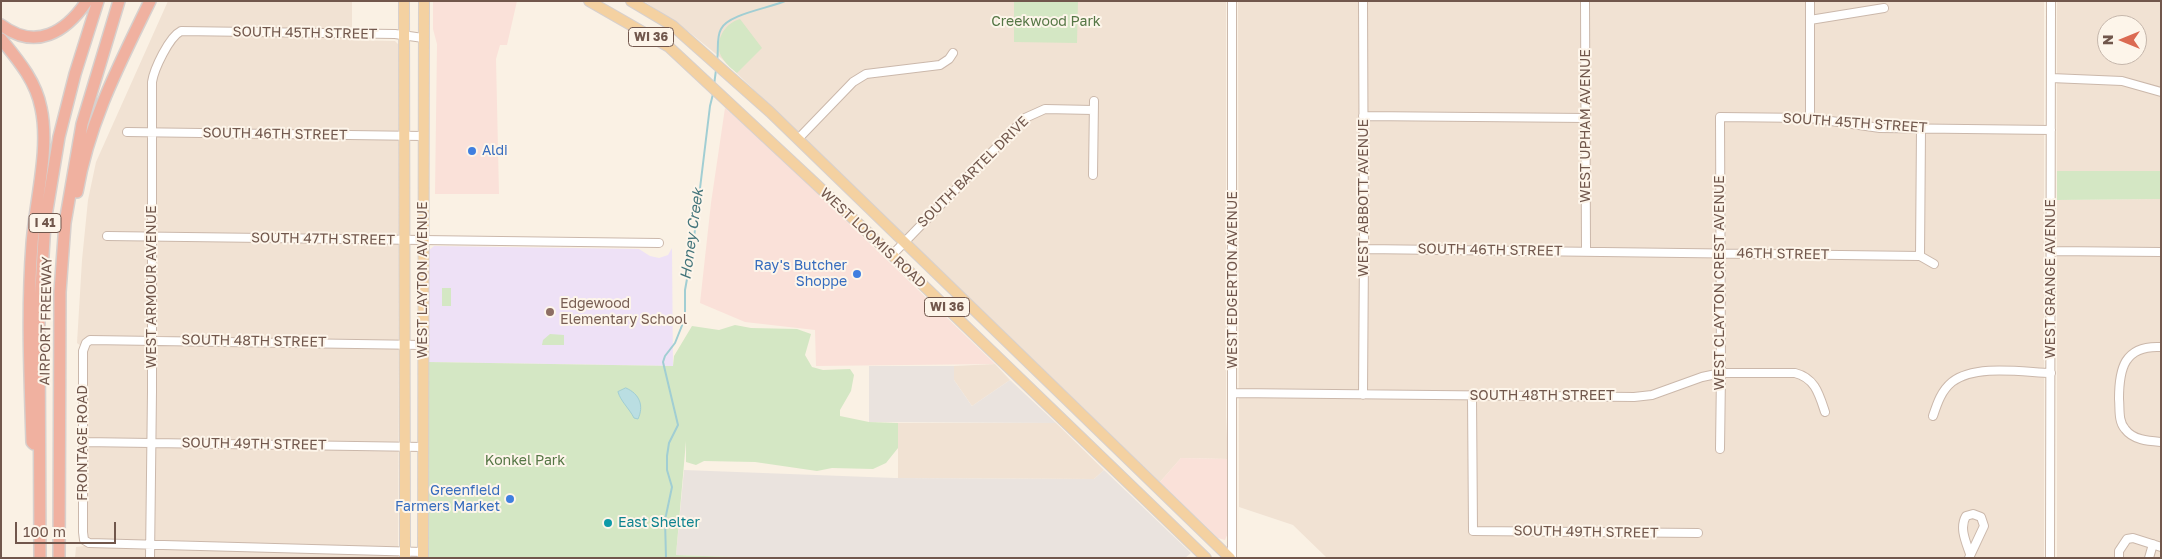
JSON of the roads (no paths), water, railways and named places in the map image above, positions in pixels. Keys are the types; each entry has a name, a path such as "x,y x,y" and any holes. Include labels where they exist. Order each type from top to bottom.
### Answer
{"highway":[{"path":"1,25 19,35 33,37 47,35 56,32 69,23 87,1"},
{"name":"AIRPORT FREEWAY","path":"40,558 39,321 46,213 59,137 74,74 98,1"},
{"name":"AIRPORT FREEWAY","path":"59,558 60,292 65,223 74,159 90,92 119,1"},
{"path":"60,292 68,272 75,200 90,136 106,92 150,1"},
{"path":"1,39 24,68 34,87 41,108 44,132 35,207 30,288 32,442 39,451"}],"main road":[{"name":"WEST LAYTON AVENUE","path":"404,1 405,554"},
{"name":"WEST LAYTON AVENUE","path":"423,555 424,1"},
{"name":"WEST LOOMIS ROAD","path":"589,1 669,47 678,55 892,255 1206,558"},
{"name":"WEST LOOMIS ROAD","path":"631,1 672,26 798,138 903,243 1231,558"},
{"path":"678,55 689,40"},
{"path":"1060,416 1071,404"},
{"path":"1190,542 1202,531"}],"street":[{"name":"WEST EDGERTON AVENUE","path":"1231,558 1233,393 1232,1"},
{"name":"WEST ABBOTT AVENUE","path":"1363,1 1363,394"},
{"name":"WEST UPHAM AVENUE","path":"1586,1 1586,252"},
{"path":"1810,1 1810,118"},
{"name":"WEST GRANGE AVENUE","path":"2050,558 2051,1"},
{"path":"1810,20 1884,8"},
{"name":"SOUTH 45TH STREET","path":"186,31 404,35 423,38"},
{"name":"WEST ARMOUR AVENUE","path":"150,558 152,132 154,73 172,38 178,32 186,31"},
{"path":"798,138 852,82 866,74 940,65 949,59 953,53"},
{"path":"2051,78 2122,81 2161,92"},
{"path":"1093,175 1094,101"},
{"name":"SOUTH BARTEL DRIVE","path":"892,255 1025,118 1045,109 1093,110"},
{"path":"1364,116 1586,118"},
{"name":"SOUTH 45TH STREET","path":"1720,117 1810,118 1880,128 2051,130"},
{"name":"WEST CLAYTON CREST AVENUE","path":"1720,117 1722,373 1720,449"},
{"path":"1921,129 1920,256 1934,264"},
{"name":"SOUTH 46TH STREET","path":"127,132 423,136"},
{"name":"SOUTH 47TH STREET","path":"107,236 659,243"},
{"name":"SOUTH 46TH STREET","path":"1364,249 1616,252"},
{"path":"2051,251 2161,252"},
{"name":"46TH STREET","path":"1616,252 1920,256"},
{"name":"SOUTH 48TH STREET","path":"86,343 91,339 152,339 423,345"},
{"name":"FRONTAGE ROAD","path":"86,343 83,352 83,532 86,542 94,544 150,544"},
{"path":"2161,347 2140,350 2129,357 2119,376 2120,418 2124,429 2131,435 2144,440 2161,442"},
{"path":"1933,416 1942,393 1952,382 1969,374 1995,371 2051,372"},
{"name":"SOUTH 48TH STREET","path":"1233,393 1634,397 1652,395 1702,377 1722,373 1796,373 1804,375 1817,387 1826,412"},
{"name":"SOUTH 49TH STREET","path":"1472,396 1473,531 1698,533"},
{"name":"SOUTH 49TH STREET","path":"83,442 424,446"},
{"path":"1973,514 1981,517 1984,526 1970,556 1963,523 1966,516 1973,514"},
{"path":"2119,558 2119,551 2127,539 2133,538 2161,546"},
{"path":"150,544 423,555"},
{"path":"2149,558 2152,544"}],"water":[{"path":"626,388 635,394 640,401 641,410 638,419 634,418 619,396 618,392"}],"waterway":[{"name":"Honey Creek","path":"717,60 719,36 725,24 740,15 785,1"},
{"name":"Honey Creek","path":"714,85 716,70"},
{"name":"Honey Creek","path":"666,558 665,520 672,487 667,470 667,456 669,443 678,425 663,362 665,356 675,343 685,318 685,290 693,246 713,94"}],"place":[{"name":"Aldi","path":"472,151"},
{"name":"Ray's Butcher Shoppe","path":"857,274"},
{"name":"Edgewood Elementary School","path":"550,312"},
{"name":"Greenfield Farmers Market","path":"510,499"},
{"name":"East Shelter","path":"608,523"}],"park label":[{"name":"Creekwood Park","path":"1046,22"},
{"name":"Konkel Park","path":"525,461"}]}
